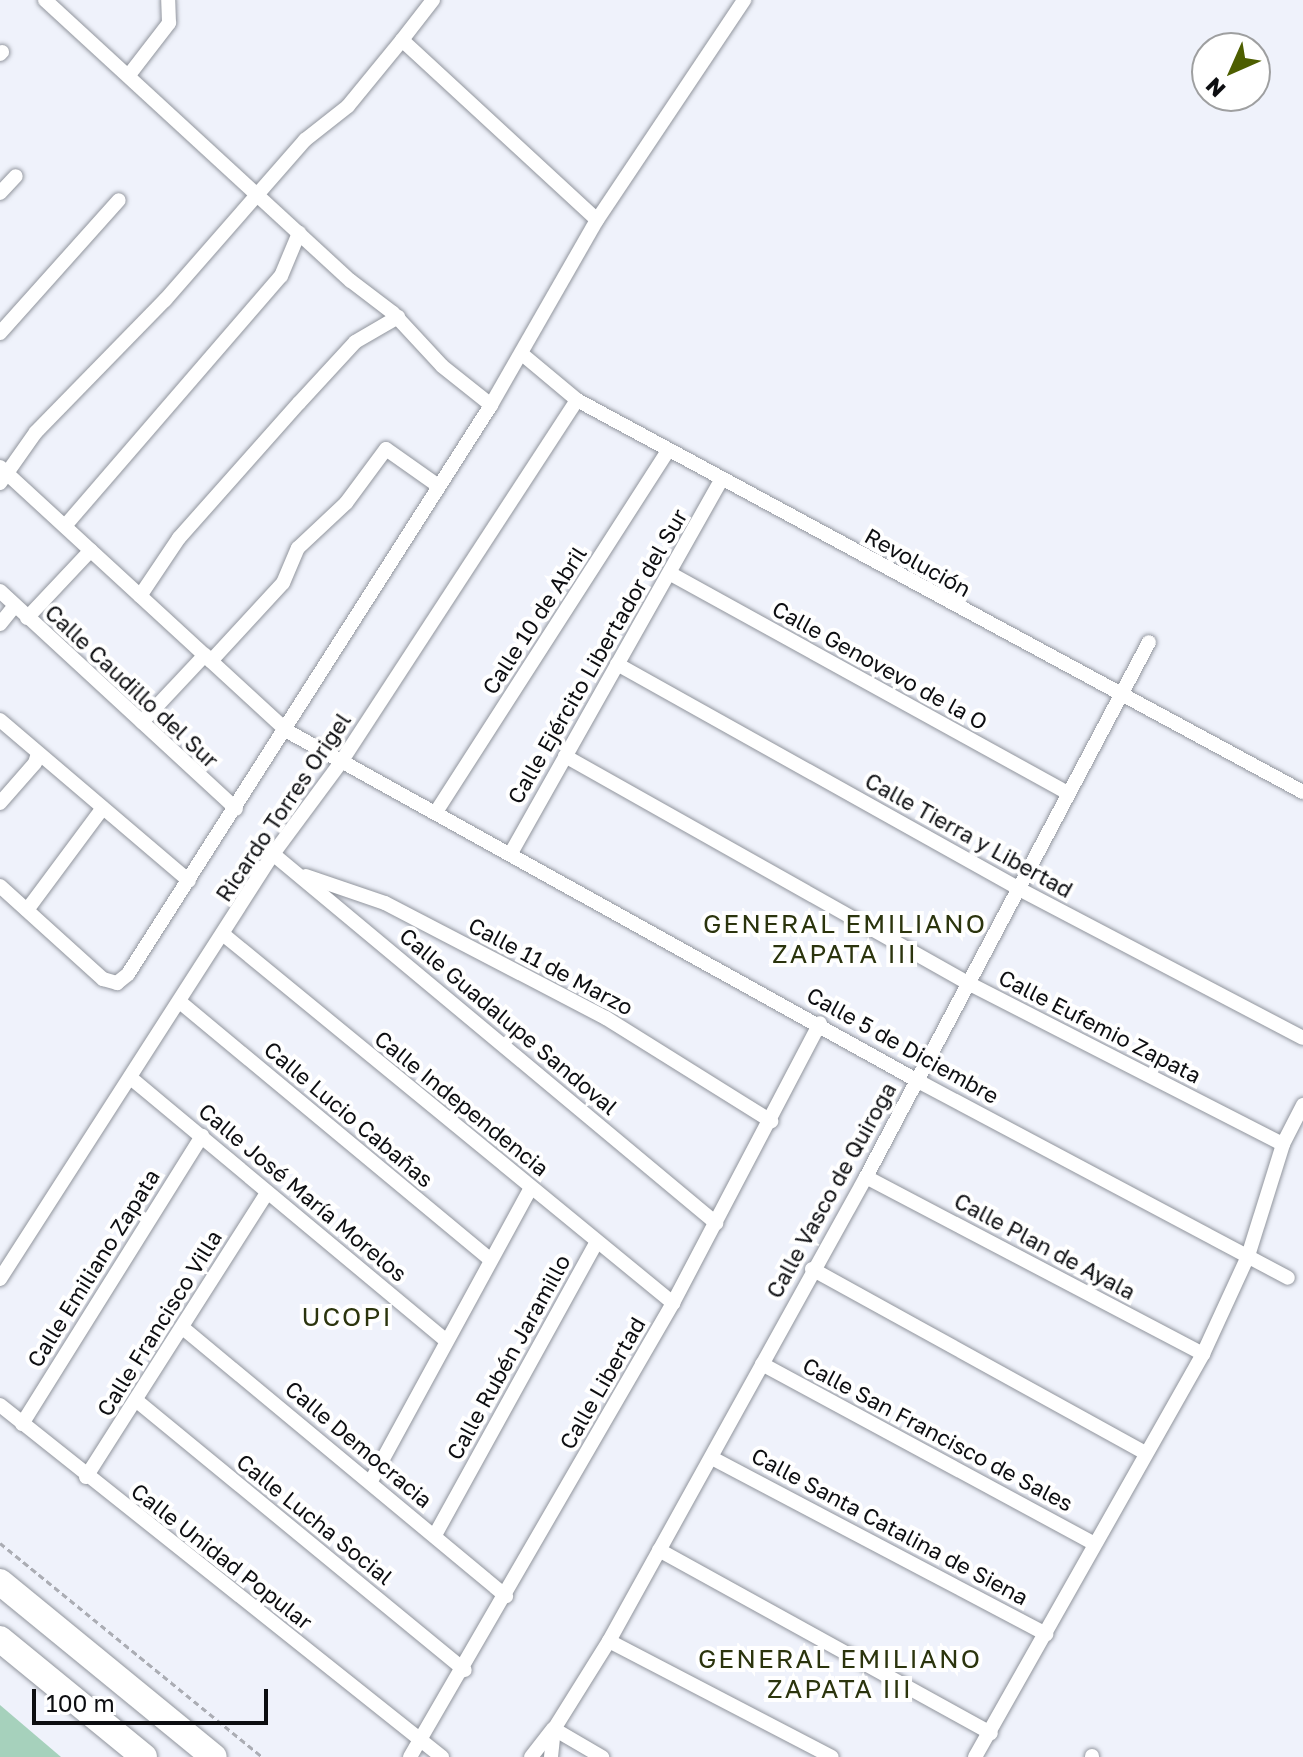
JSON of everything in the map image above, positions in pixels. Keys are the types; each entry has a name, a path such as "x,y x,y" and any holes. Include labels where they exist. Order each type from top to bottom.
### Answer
{"highway":[{"path":"0,1582 214,1757"},
{"path":"0,1639 144,1757"}],"street":[{"path":"45,0 261,193 299,233 398,317 442,366 491,405"},
{"path":"129,75 169,23 168,0"},
{"path":"3,475 36,432 109,360 261,193 305,140 348,106 433,0"},
{"path":"0,886 103,979 117,983 128,974 287,731 437,485 491,405 597,220 744,0"},
{"path":"402,40 597,220"},
{"path":"0,193 16,176"},
{"path":"0,333 119,200"},
{"path":"65,526 281,276 299,233"},
{"path":"140,596 179,538 355,342 398,317"},
{"name":"Revolución","path":"522,354 577,400 1122,698 1303,792"},
{"name":"Ricardo Torres Origel","path":"0,1279 132,1079 273,854 341,762 577,400"},
{"path":"142,722 283,583 298,548 346,503 386,449 437,485"},
{"name":"Calle 10 de Abril","path":"436,812 668,451"},
{"name":"Calle 5 de Diciembre","path":"3,475 65,526 287,731 820,1023 916,1080 1288,1278"},
{"name":"Calle Ejército Libertador del Sur","path":"511,853 722,479"},
{"path":"27,618 91,550"},
{"name":"Calle Genovevo de la O","path":"671,574 1068,793"},
{"name":"Calle Caudillo del Sur","path":"0,591 236,809"},
{"path":"0,624 14,607"},
{"name":"Calle Vasco de Quiroga","path":"551,1757 554,1729 609,1641 712,1458 812,1269 866,1177 966,982 1021,890 1068,793 1122,698 1149,642"},
{"name":"Calle Tierra y Libertad","path":"617,664 1021,890 1303,1038"},
{"path":"0,720 189,881"},
{"path":"0,803 35,763 38,753"},
{"name":"Calle Eufemio Zapata","path":"565,756 966,982 1283,1144"},
{"path":"27,910 102,809"},
{"name":"Calle Guadalupe Sandoval","path":"273,854 716,1223"},
{"name":"Calle 11 de Marzo","path":"298,873 385,903 606,1018 771,1121"},
{"name":"Calle Independencia","path":"224,935 673,1303"},
{"name":"Calle Lucio Cabañas","path":"180,1002 490,1259"},
{"name":"Calle Libertad","path":"410,1757 418,1739 465,1670 673,1303 820,1023"},
{"name":"Calle José María Morelos","path":"132,1079 445,1340"},
{"path":"975,1757 1046,1634 1093,1543 1203,1354 1248,1256 1283,1144 1303,1105"},
{"name":"Calle Emiliano Zapata","path":"22,1424 202,1136"},
{"name":"Calle Plan de Ayala","path":"866,1177 1203,1354"},
{"path":"371,1481 445,1340 531,1188"},
{"name":"Calle Francisco Villa","path":"86,1477 267,1193"},
{"name":"Calle Rubén Jaramillo","path":"435,1535 597,1242"},
{"path":"812,1269 1145,1453"},
{"name":"Calle Democracia","path":"183,1328 506,1596"},
{"name":"Calle San Francisco de Sales","path":"762,1364 1093,1543"},
{"name":"Calle Lucha Social","path":"137,1401 465,1670"},
{"name":"Calle Unidad Popular","path":"0,1405 86,1477 442,1757"},
{"name":"Calle Santa Catalina de Siena","path":"712,1458 1046,1634"},
{"path":"659,1550 991,1733"},
{"path":"609,1641 832,1757"},
{"path":"531,1757 554,1729 602,1757"}],"path":[{"path":"0,1543 262,1757"}],"green space":[{"path":"0,1705 61,1757 0,1757"}],"district":[{"name":"GENERAL EMILIANO ZAPATA III","path":"845,939"},
{"name":"UCOPI","path":"347,1317"},
{"name":"GENERAL EMILIANO ZAPATA III","path":"840,1674"}]}
